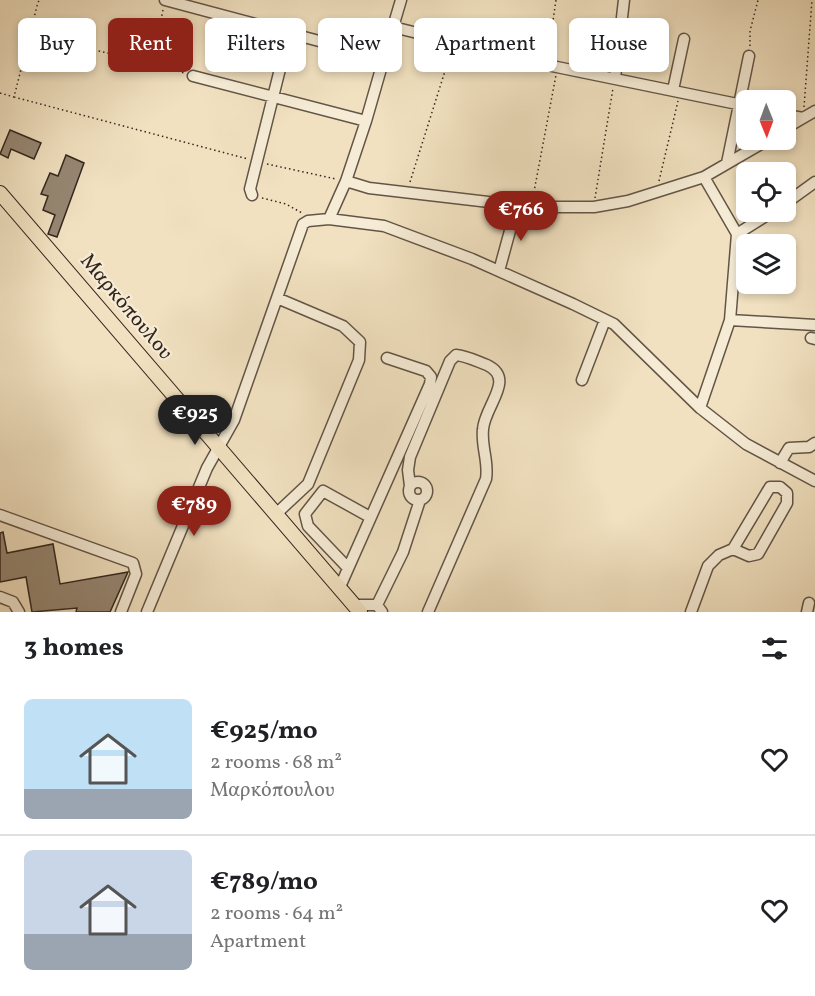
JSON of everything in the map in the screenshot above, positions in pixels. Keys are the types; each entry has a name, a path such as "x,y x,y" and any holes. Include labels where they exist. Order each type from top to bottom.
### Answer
{"main road":[{"name":"Μαρκόπουλου","path":"0,193 356,608"}],"street":[{"path":"165,0 233,18"},
{"path":"396,18 401,0"},
{"path":"615,78 624,0"},
{"path":"676,91 684,39"},
{"path":"745,90 749,56"},
{"path":"557,67 736,104"},
{"path":"252,195 250,189 279,72"},
{"path":"328,219 346,181 379,72"},
{"path":"193,75 366,121"},
{"path":"796,122 815,111"},
{"path":"796,117 803,118"},
{"path":"728,163 736,132"},
{"path":"346,181 369,188 531,207 594,207 628,201 704,177 751,150"},
{"path":"704,177 737,234 756,222"},
{"path":"796,196 815,182"},
{"path":"499,271 517,205"},
{"path":"147,612 207,468 234,420 303,225 308,221 328,219 384,226 423,239 614,324 723,428 780,463 815,481"},
{"path":"700,408 730,320 736,246"},
{"path":"276,514 308,484 342,405 360,350 360,342 344,326 277,298"},
{"path":"582,380 605,320"},
{"path":"730,320 815,325"},
{"path":"420,500 410,495 408,470 410,457 450,361 456,355 465,356 497,370 501,375 500,383 483,427 483,454 488,466 486,479 428,612"},
{"path":"339,589 430,384 431,376 426,371 387,358"},
{"path":"780,463 789,448 809,447 815,443"},
{"path":"356,608 380,609 403,552 420,500 427,494 426,485 417,481 410,486"},
{"path":"691,612 708,566 719,555 733,549 770,487 780,487 787,493 787,503 758,554 748,556 733,549"},
{"path":"347,567 308,526 305,514 323,491 370,517"},
{"path":"0,514 133,563 136,574 121,612"},
{"path":"0,597 13,602 20,612"}],"path":[{"path":"33,18 38,2 41,0"},
{"path":"161,18 165,0"},
{"path":"555,18 556,0"},
{"path":"749,56 750,31 758,0"},
{"path":"803,118 812,0"},
{"path":"14,97 20,72"},
{"path":"183,72 193,75"},
{"path":"407,192 444,72"},
{"path":"531,207 551,72"},
{"path":"594,207 615,78"},
{"path":"657,191 676,91"},
{"path":"0,93 257,162 346,181"},
{"path":"252,195 286,204 301,212 308,221"}],"building":[{"path":"10,130 41,143 34,159 11,149 8,158 0,154"},
{"path":"66,155 84,163 57,237 48,234 55,215 43,210 48,196 41,194 50,173 58,176"},
{"path":"3,532 7,553 53,544 60,584 128,572 110,612 76,612 77,608 32,612 26,577 0,582 0,533"}]}
